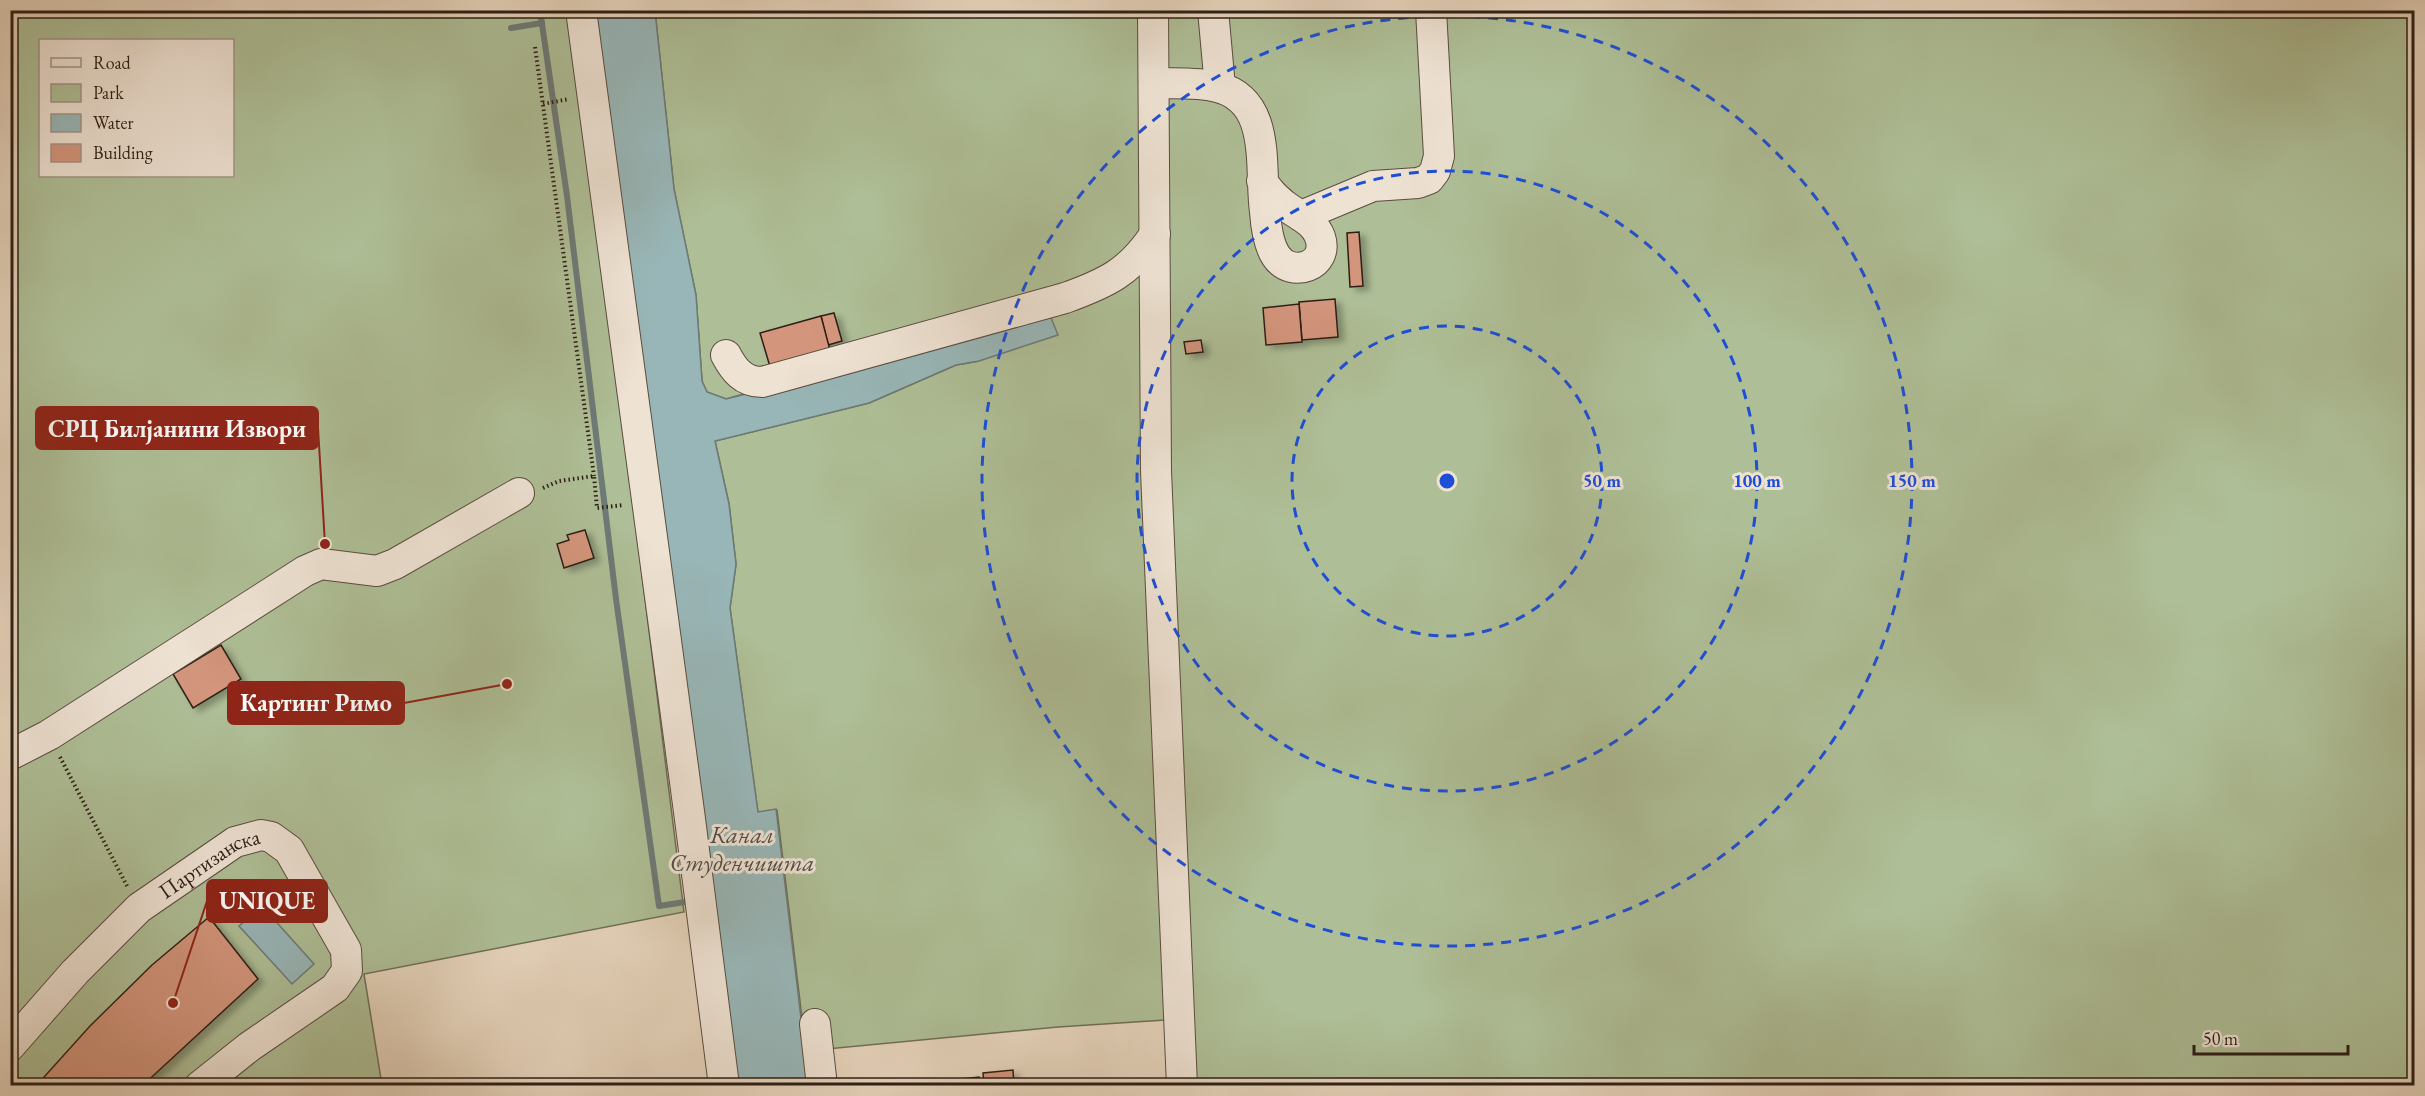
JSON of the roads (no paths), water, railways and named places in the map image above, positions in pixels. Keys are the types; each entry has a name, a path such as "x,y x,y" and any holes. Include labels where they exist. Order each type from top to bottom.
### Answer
{"street":[{"path":"582,10 724,1086"},
{"path":"1153,10 1156,471 1182,1086"},
{"path":"1213,10 1220,87"},
{"path":"1300,216 1373,186 1418,183 1429,179 1435,171 1439,156 1431,10"},
{"path":"1154,83 1220,87 1234,93 1248,104 1257,122 1261,142 1262,181 1266,222 1274,254 1281,263 1299,269 1309,266 1316,261 1322,250 1315,227 1272,195 1262,181"},
{"path":"726,355 739,374 747,379 762,382 1065,298 1089,290 1130,266 1142,254 1155,234"},
{"path":"10,755 49,735 305,571 321,564 377,571 395,564 519,493"},
{"name":"Партизанска","path":"10,1046 75,972 139,908 235,842 251,837 271,837 289,850 346,950 347,971 335,988 249,1047 200,1086"},
{"path":"815,1024 822,1086"}],"water":[{"name":"Канал Студенчишта","path":"591,11 655,11 674,189 696,295 702,381 707,392 726,399 1047,308 1058,335 979,361 956,365 869,403 715,441 729,504 736,564 730,608 758,812 776,809 809,1085 733,1085"},
{"path":"262,906 314,964 292,984 239,926"}],"waterway":[{"path":"540,10 567,196 616,599 659,906 685,902"},
{"path":"511,28 542,23"}],"place":[{"name":"СРЦ Билјанини Извори","path":"325,544"},
{"name":"Картинг Римо","path":"507,684"},
{"name":"UNIQUE","path":"173,1003"}]}
